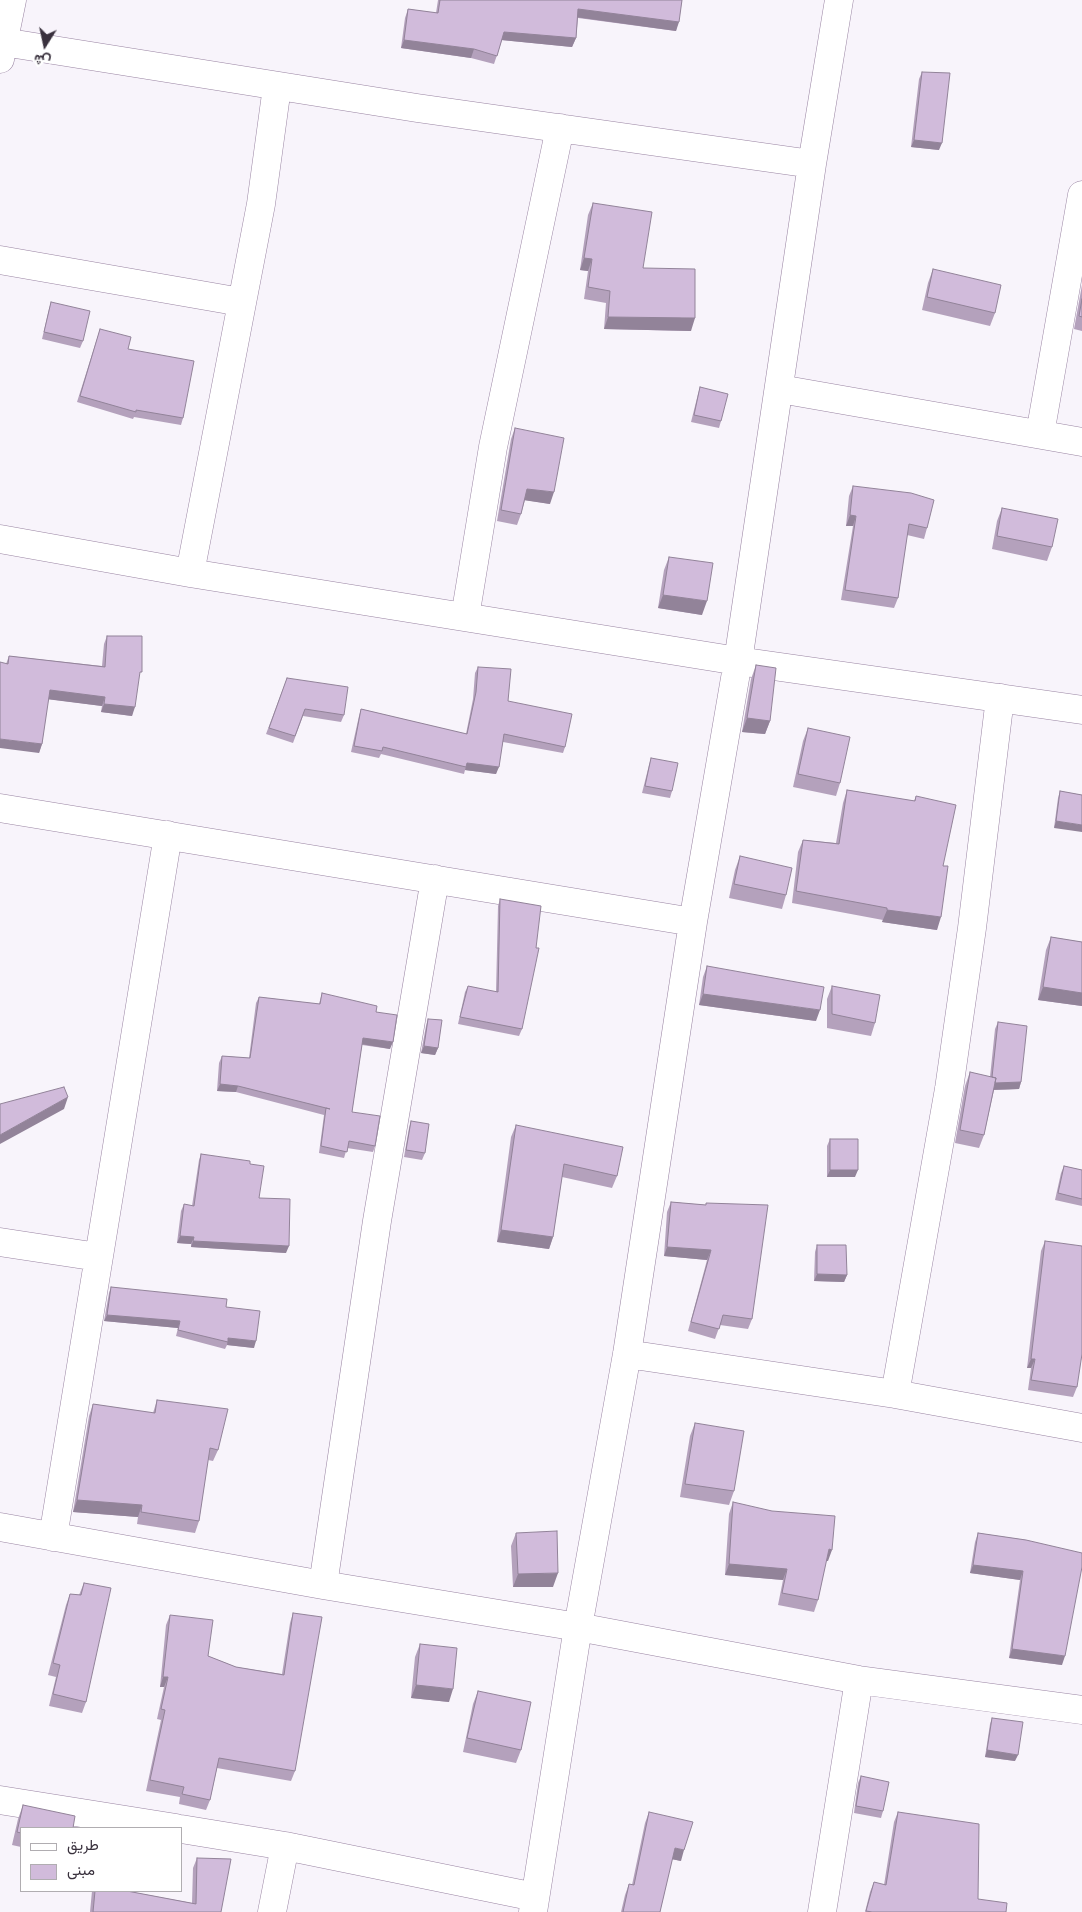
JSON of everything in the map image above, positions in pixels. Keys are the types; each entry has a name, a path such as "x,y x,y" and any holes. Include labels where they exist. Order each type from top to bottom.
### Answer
{"street":[{"path":"12,0 2,51 278,87 812,164"},
{"path":"182,1829 285,1846 534,1904 578,1627 628,1354 693,922 738,661 812,164 839,0"},
{"path":"190,573 261,204 278,87"},
{"path":"465,617 493,447 560,128"},
{"path":"1040,434 1082,194"},
{"path":"0,260 241,302"},
{"path":"780,389 1082,442"},
{"path":"0,539 190,573 738,661 1082,710"},
{"path":"895,1394 952,1070 974,919 1000,698"},
{"path":"0,808 693,922"},
{"path":"53,1537 168,835"},
{"path":"323,1585 377,1221 435,879"},
{"path":"0,1242 98,1257"},
{"path":"628,1354 895,1394 1082,1428"},
{"path":"0,1527 323,1585 578,1627 858,1680 1082,1710"},
{"path":"822,1912 858,1680"},
{"path":"0,1804 0,1800 170,1827"},
{"path":"272,1912 285,1846"}],"building":[{"path":"440,0 682,0 679,22 578,9 576,38 504,32 497,56 474,49 404,40 408,9 438,13"},
{"path":"922,72 950,73 942,143 914,140"},
{"path":"593,203 652,212 643,268 695,269 695,318 608,317 610,291 588,287 592,259 584,258"},
{"path":"933,269 1001,285 995,313 927,297"},
{"path":"1082,299 1082,317 1079,316"},
{"path":"51,302 90,311 83,341 44,332"},
{"path":"100,329 131,337 128,349 194,361 183,418 136,410 136,412 80,396"},
{"path":"700,387 728,394 721,421 694,415"},
{"path":"515,428 564,438 554,492 527,489 521,514 501,510"},
{"path":"853,486 911,493 934,500 927,528 909,524 898,598 845,590 856,516 850,515"},
{"path":"1002,508 1058,519 1052,547 997,536"},
{"path":"669,557 713,563 707,601 663,595"},
{"path":"107,636 142,636 142,672 140,672 135,707 104,704 105,697 50,690 42,744 0,739 0,662 8,664 9,656 105,667"},
{"path":"756,665 776,668 770,721 747,718"},
{"path":"478,667 511,669 508,701 572,714 565,747 504,734 499,767 467,763 466,767 383,747 382,751 354,746 361,709 467,734 476,692"},
{"path":"287,678 348,687 344,715 305,709 295,736 269,728"},
{"path":"808,728 850,737 840,783 798,774"},
{"path":"651,758 678,763 672,791 645,786"},
{"path":"847,790 915,801 916,796 956,805 943,866 948,866 941,917 887,910 887,908 796,891 803,840 839,844"},
{"path":"1060,791 1082,795 1082,825 1056,821"},
{"path":"740,856 792,868 786,895 734,884"},
{"path":"500,899 541,906 536,948 539,948 522,1029 460,1017 468,986 498,992"},
{"path":"1051,937 1082,942 1082,993 1043,987"},
{"path":"707,966 824,987 820,1010 703,994"},
{"path":"832,986 880,995 875,1023 832,1014"},
{"path":"322,993 377,1006 376,1012 397,1015 393,1042 363,1038 352,1112 380,1116 375,1146 349,1141 347,1152 321,1146 326,1108 238,1086 220,1084 222,1056 250,1058 259,997 320,1004"},
{"path":"428,1019 442,1020 438,1048 424,1046"},
{"path":"998,1022 1027,1026 1021,1082 995,1083 996,1078 992,1077"},
{"path":"970,1072 996,1078 984,1135 960,1130"},
{"path":"64,1087 68,1097 0,1135 0,1104"},
{"path":"411,1121 429,1124 425,1153 406,1150"},
{"path":"516,1125 623,1147 617,1176 564,1164 553,1237 501,1230"},
{"path":"830,1139 858,1139 858,1170 830,1170"},
{"path":"201,1154 250,1161 250,1164 264,1166 259,1198 290,1199 289,1246 193,1241 194,1237 180,1236 184,1204 194,1206"},
{"path":"1064,1166 1082,1170 1082,1199 1058,1193"},
{"path":"671,1202 706,1205 706,1203 768,1205 752,1319 723,1315 719,1329 691,1322 711,1250 667,1247"},
{"path":"1045,1241 1082,1246 1082,1354 1077,1387 1031,1380 1035,1359 1031,1359"},
{"path":"817,1245 846,1245 847,1275 817,1274"},
{"path":"111,1287 227,1299 226,1307 260,1311 256,1341 228,1338 228,1342 178,1330 180,1321 107,1315"},
{"path":"157,1400 228,1409 218,1450 210,1448 199,1521 141,1512 142,1505 77,1500 93,1404 155,1413"},
{"path":"695,1423 744,1431 734,1491 685,1484"},
{"path":"733,1502 772,1511 835,1516 832,1550 829,1549 818,1600 782,1593 787,1569 729,1564"},
{"path":"557,1531 558,1573 518,1574 516,1533"},
{"path":"978,1533 1026,1540 1082,1553 1082,1567 1065,1656 1012,1649 1023,1571 973,1565"},
{"path":"84,1583 111,1588 86,1702 53,1694 60,1665 53,1663 70,1594 81,1595"},
{"path":"293,1613 322,1617 295,1771 219,1758 210,1800 182,1794 184,1787 150,1780 165,1710 161,1709 168,1677 163,1677 170,1615 213,1620 208,1656 236,1667 284,1675"},
{"path":"420,1644 457,1648 453,1689 416,1685"},
{"path":"478,1691 531,1702 521,1750 467,1738"},
{"path":"992,1718 1023,1722 1018,1755 987,1750"},
{"path":"861,1776 889,1782 883,1811 856,1806"},
{"path":"23,1805 75,1816 73,1827 20,1827 20,1833 17,1832"},
{"path":"649,1812 693,1822 684,1850 675,1848 660,1912 623,1912 629,1884 634,1885"},
{"path":"898,1812 979,1824 978,1899 1007,1903 1006,1912 866,1911 874,1882 886,1885"},
{"path":"197,1858 231,1859 221,1912 93,1912 95,1892 132,1892 196,1904"}]}
